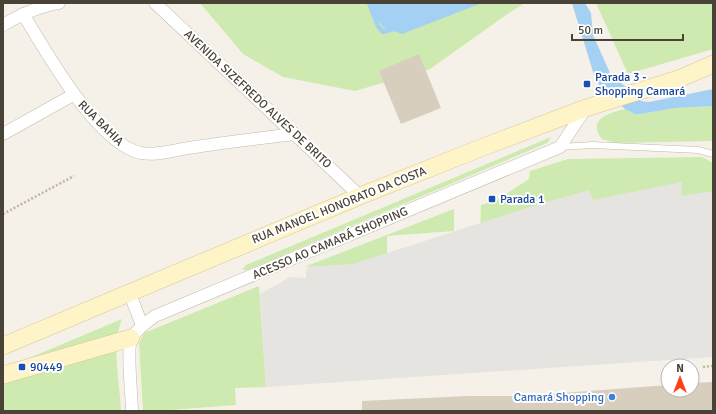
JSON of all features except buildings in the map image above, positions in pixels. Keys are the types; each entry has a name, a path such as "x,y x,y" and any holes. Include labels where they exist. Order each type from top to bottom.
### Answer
{"street":[{"path":"3,25 23,14 48,5 59,3"},
{"name":"AVENIDA SIZEFREDO ALVES DE BRITO","path":"155,3 360,196"},
{"name":"RUA BAHIA","path":"23,14 73,94 119,142 130,150 158,154 226,142 295,134"},
{"name":"RUA MANOEL HONORATO DA COSTA","path":"3,346 360,196 586,108 681,78 713,64"},
{"name":"RUA MANOEL HONORATO DA COSTA","path":"681,78 713,74"},
{"path":"3,134 73,94"},
{"path":"560,147 586,108"},
{"name":"ACESSO AO CAMARÁ SHOPPING","path":"131,338 142,325 155,316 560,147"},
{"path":"129,292 142,325"},
{"path":"3,375 131,338 129,352 132,411"}],"lane":[{"path":"560,147 592,145 698,150 713,154"}],"path":[{"path":"3,214 74,176"},
{"path":"703,368 712,366"}],"green space":[{"path":"200,3 525,3 430,69 355,91 283,77 243,54"},
{"path":"596,3 713,3 713,49 628,74"},
{"path":"713,106 713,141 616,143 602,139 598,132 598,122 602,118 625,109 635,114 641,114 675,108"},
{"path":"551,137 547,143 248,270 242,270 246,265"},
{"path":"702,157 713,163 713,210 480,232 481,205 497,200 529,179 530,171 568,159"},
{"path":"454,209 454,231 387,236 387,263 304,267"},
{"path":"259,286 266,387 235,388 236,405 171,411 143,411 139,343 144,333"},
{"path":"122,319 117,341 117,364 121,411 3,411 3,369"}],"shaded area":[{"path":"682,182 681,196 713,191 712,357 660,358 660,360 266,387 260,294 290,277 306,278 306,270 309,267 353,264 530,207 589,190 593,200"}],"water":[{"path":"366,3 482,3 402,34 384,28"},
{"path":"572,3 585,3 591,13 593,35 610,73 641,101 649,102 713,89 713,106 675,108 641,114 635,114 625,109 600,87 594,75"}],"waterway":[{"path":"369,3 378,26 383,32 396,28"}],"place":[{"name":"Parada 3 - Shopping Camará","path":"587,84"},
{"name":"Parada 1","path":"492,199"},
{"name":"90449","path":"22,367"},
{"name":"Camará Shopping","path":"612,397"}]}
